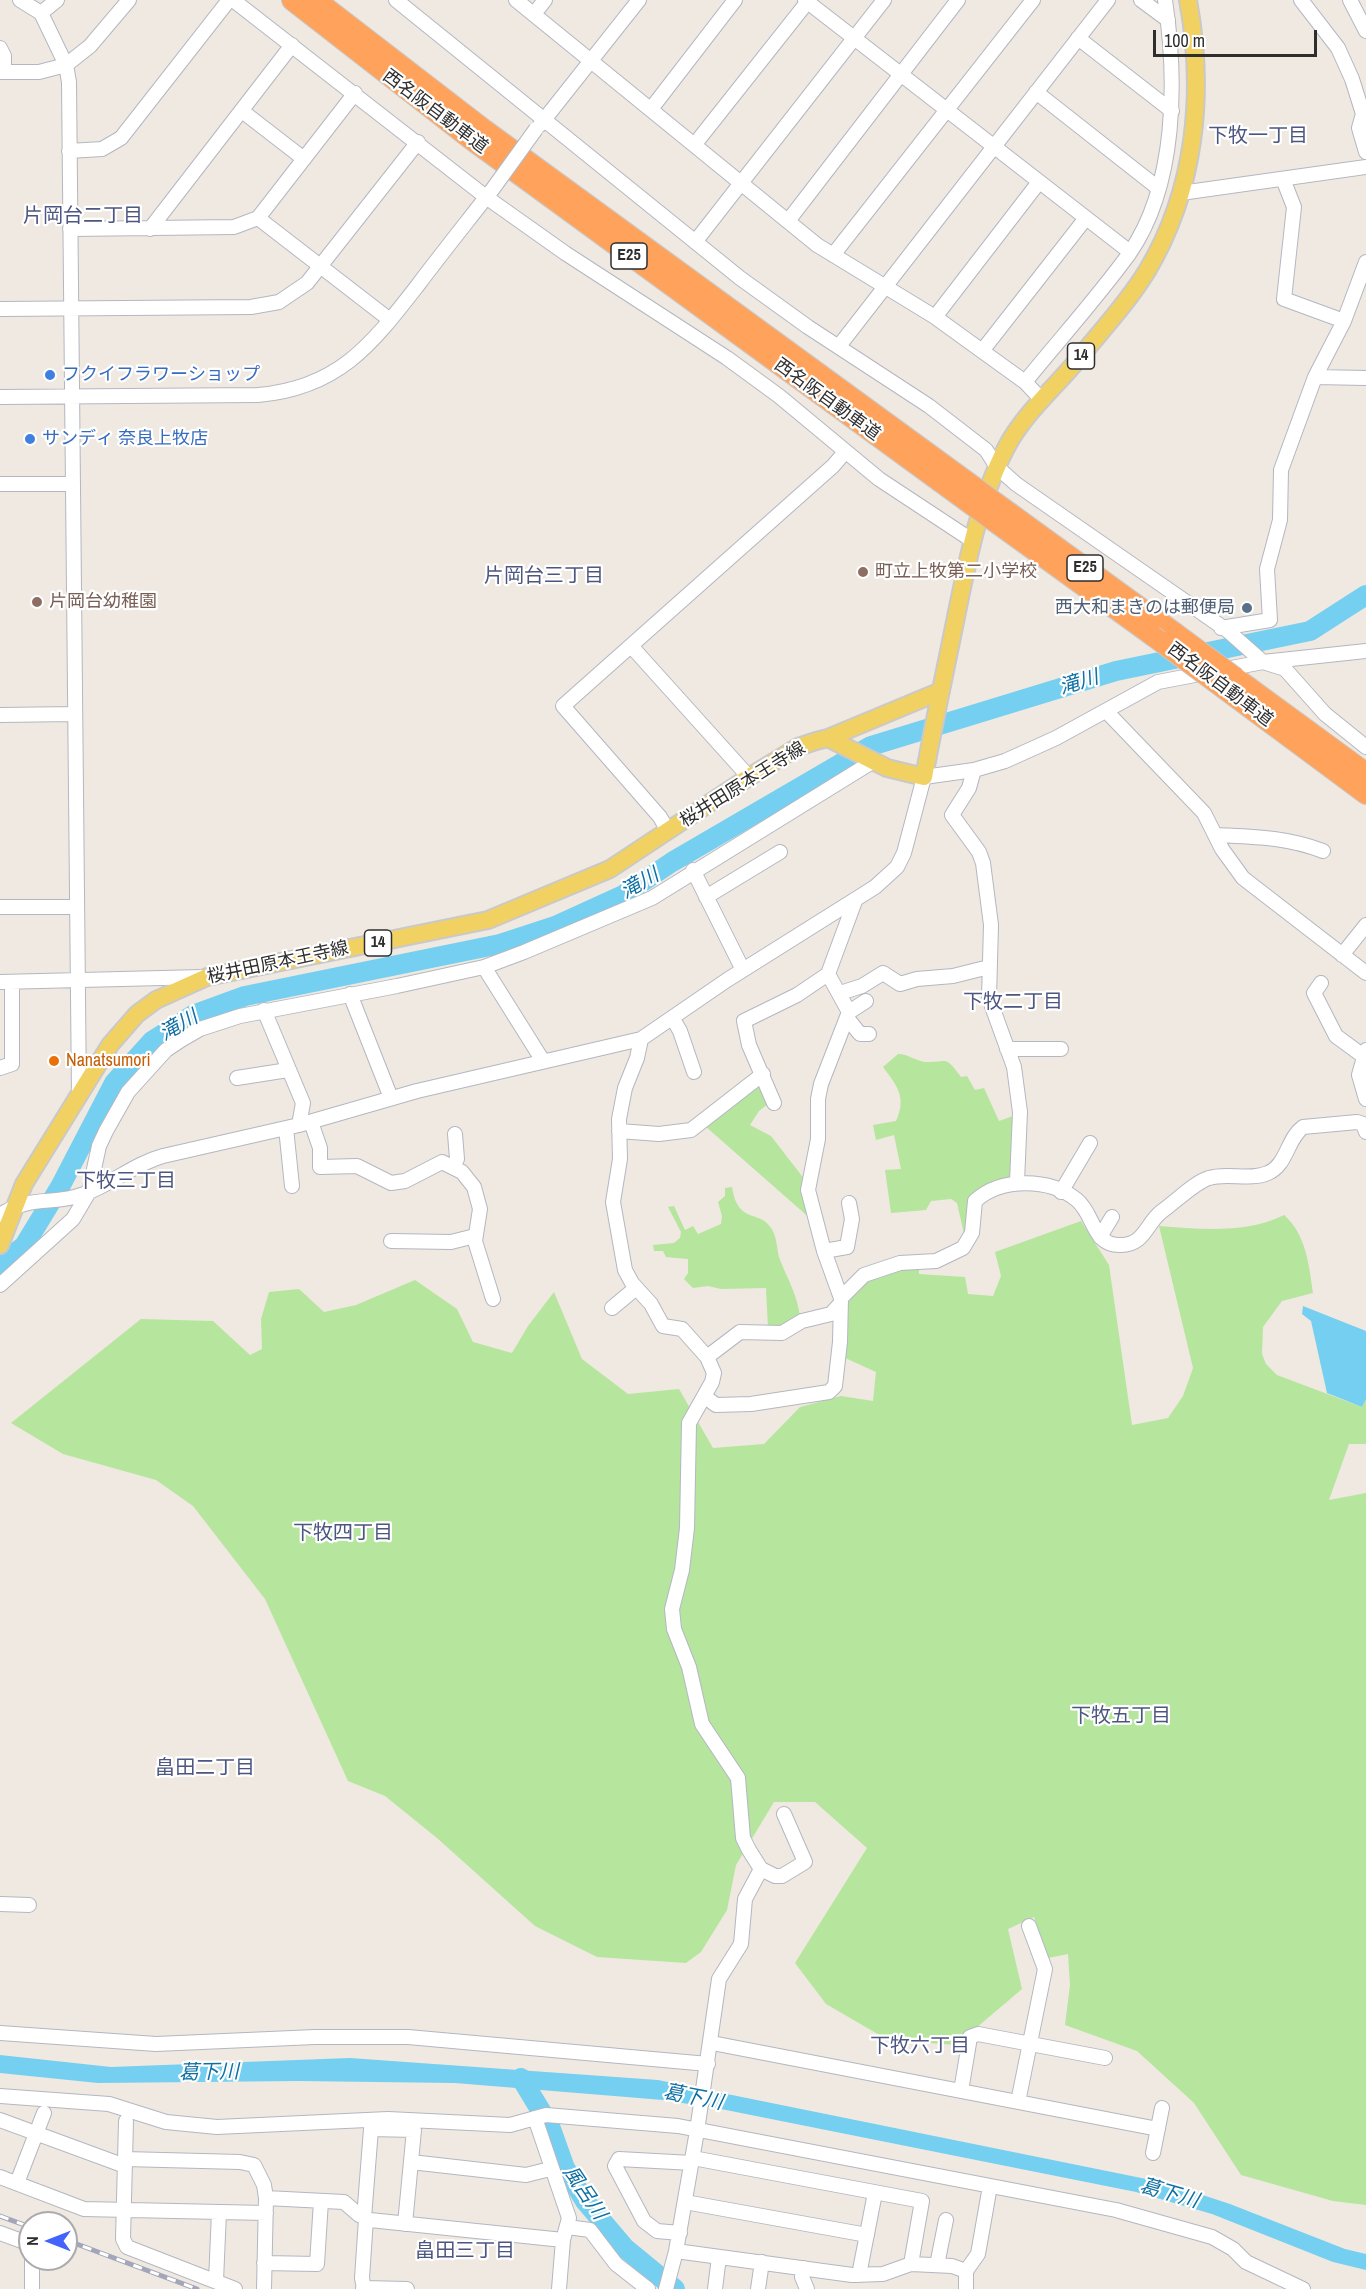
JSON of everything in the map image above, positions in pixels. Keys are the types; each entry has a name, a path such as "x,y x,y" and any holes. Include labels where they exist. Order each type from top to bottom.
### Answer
{"highway":[{"name":"西名阪自動車道","path":"292,0 472,140 975,497"},
{"name":"西名阪自動車道","path":"316,0 482,128 994,511 1153,636 1366,794"},
{"name":"西名阪自動車道","path":"994,511 1175,633 1366,773"}],"main road":[{"name":"14","path":"924,777 973,541 997,467 1007,446 1042,400 1092,343 1146,272 1170,228 1182,193 1193,137 1197,95 1196,45 1188,0"},
{"name":"桜井田原本王寺線","path":"1,1240 39,1158 110,1045 137,1014 156,1000 207,977 488,920 610,869 798,747 835,741 941,691"},
{"path":"835,741 872,762 924,777"}],"street":[{"path":"21,0 41,14 66,65 69,82 76,981 79,1094"},
{"path":"41,14 57,0"},
{"path":"0,48 4,56 2,72 39,72 66,65 90,46 129,0"},
{"path":"69,151 102,149 121,138 229,0"},
{"path":"233,0 565,253 727,358 779,396 879,479 973,541"},
{"path":"396,0 540,124 776,304 939,413 986,450 997,467 1016,484 1225,629 1245,649 1263,662 1285,669 1325,714 1366,747"},
{"path":"516,0 788,221 833,255 935,317 1025,382 1042,400"},
{"path":"534,14 545,0"},
{"path":"0,397 258,395 291,390 322,379 351,362 390,320 540,124 639,0"},
{"path":"651,109 735,0"},
{"path":"695,242 884,0"},
{"path":"788,221 958,0"},
{"path":"833,255 1033,0"},
{"path":"839,346 1107,0"},
{"path":"1141,0 1168,20"},
{"path":"1025,382 1130,252 1153,207 1172,111 1173,69 1165,0"},
{"path":"1301,0 1338,48 1352,79 1363,114 1359,128 1366,152"},
{"path":"1350,0 1366,32"},
{"path":"695,144 807,1 1130,252"},
{"path":"1078,38 1172,111"},
{"path":"150,229 292,45"},
{"path":"1036,92 1158,188"},
{"path":"70,229 234,227 258,218 355,93"},
{"path":"242,111 304,159"},
{"path":"0,309 264,306 279,302 307,283 418,142"},
{"path":"1182,193 1366,167"},
{"path":"1283,179 1294,207 1284,299 1344,321"},
{"path":"935,317 1039,182"},
{"path":"258,218 390,320"},
{"path":"982,351 1086,218"},
{"path":"1225,629 1270,620 1267,569 1280,520 1281,470 1315,377 1359,296 1366,262"},
{"path":"1315,377 1366,378"},
{"path":"668,831 660,817 562,706 632,647 845,452"},
{"path":"0,484 73,484"},
{"path":"632,647 749,777"},
{"path":"14,1208 89,1192 147,1160 299,1125 391,1098 641,1038 673,1019 743,970 855,901 897,867 904,853 924,777 974,770 1030,750 1158,682 1263,662 1366,651"},
{"path":"1106,711 1204,813 1222,849 1243,878 1366,974"},
{"path":"0,715 74,714"},
{"path":"0,1285 73,1219 89,1192 99,1146 128,1092 166,1050 200,1029 264,1011 381,990 484,967 637,906 872,762"},
{"path":"974,770 969,788 952,815 979,852 983,863 991,925 989,998 1014,1067 1020,1112 1017,1182"},
{"path":"1216,836 1288,839 1323,851"},
{"path":"706,897 780,852"},
{"path":"693,870 743,970"},
{"path":"774,1103 749,1045 744,1021 797,995 828,974 855,901"},
{"path":"0,908 76,907"},
{"path":"1342,956 1366,925"},
{"path":"484,967 543,1061"},
{"path":"840,993 862,986 883,973 900,984 917,979 952,976 989,967"},
{"path":"828,974 840,993 848,1016 860,1034 869,1034"},
{"path":"0,1068 12,1064 6,982 207,977"},
{"path":"1321,983 1314,993 1336,1036 1365,1054 1359,1074 1366,1099"},
{"path":"350,994 391,1098"},
{"path":"704,1396 716,1405 751,1404 832,1390 840,1342 841,1301 824,1251 808,1190 818,1139 818,1099 821,1083 848,1016 866,1001"},
{"path":"264,1011 303,1103 292,1186"},
{"path":"673,1019 680,1031 694,1072"},
{"path":"641,1038 637,1058 626,1082 619,1131 620,1159 613,1202 625,1270 636,1288 651,1304 663,1326 682,1329 707,1357 714,1373 689,1423 687,1528 672,1619 689,1667 702,1724 738,1778 743,1838 761,1869 775,1876 782,1876 806,1862 784,1814"},
{"path":"1007,1049 1062,1049"},
{"path":"237,1078 288,1070"},
{"path":"619,1131 659,1134 691,1130 763,1074"},
{"path":"707,1357 740,1332 782,1333 801,1321 831,1314 864,1275 900,1263 936,1261 963,1248 972,1233 975,1201 982,1194 1017,1182 1061,1192 1078,1201 1100,1237 1112,1245 1137,1242 1160,1213 1198,1183 1208,1178 1269,1173 1278,1166 1303,1127 1357,1122 1363,1124 1366,1132"},
{"path":"299,1125 320,1148 320,1167 357,1166 391,1183 405,1181 442,1162 469,1178 480,1202 475,1236 493,1299"},
{"path":"453,1167 457,1159 455,1134"},
{"path":"1061,1192 1090,1143"},
{"path":"824,1251 847,1247 852,1219 849,1203"},
{"path":"1100,1237 1112,1217"},
{"path":"391,1241 452,1242 475,1236"},
{"path":"612,1308 636,1288"},
{"path":"668,2284 680,2233 698,2132 719,1979 741,1944 745,1899 761,1869"},
{"path":"0,1904 29,1905"},
{"path":"1018,2102 1045,1969 1029,1926"},
{"path":"0,2033 156,2044 315,2037 408,2037 708,2064"},
{"path":"961,2091 970,2037 978,2034 1105,2058"},
{"path":"712,2043 1158,2129"},
{"path":"0,2096 109,2104 166,2122 217,2127 388,2119 510,2125 535,2118 567,2115 659,2123 1116,2210 1212,2237 1233,2249 1246,2262 1303,2289"},
{"path":"1153,2153 1162,2108"},
{"path":"17,2183 44,2113"},
{"path":"535,2118 550,2169 567,2208 559,2289"},
{"path":"0,2120 125,2163 248,2163 258,2171 266,2198 264,2289"},
{"path":"126,2121 123,2239 128,2247 235,2289"},
{"path":"405,2224 414,2130 371,2129 365,2218 364,2288 407,2289"},
{"path":"680,2233 657,2231 644,2221 615,2166 619,2159 692,2161 922,2201 911,2265"},
{"path":"411,2162 526,2175 550,2169"},
{"path":"0,2177 84,2209 266,2213"},
{"path":"966,2289 966,2271 978,2254 990,2186"},
{"path":"859,2275 875,2193"},
{"path":"266,2198 344,2202 365,2218 405,2224 565,2233 590,2230 616,2264 648,2289"},
{"path":"264,2263 317,2264 321,2201"},
{"path":"685,2202 867,2235"},
{"path":"216,2281 219,2212"},
{"path":"937,2265 946,2220"},
{"path":"0,2233 18,2240"},
{"path":"676,2251 859,2275 883,2274 911,2265 937,2265 966,2271"},
{"path":"715,2289 719,2257"},
{"path":"758,2289 762,2262"},
{"path":"804,2268 802,2277 807,2289"},
{"path":"32,2271 32,2289"}],"green space":[{"path":"898,1054 925,1062 948,1062 961,1077 967,1076 975,1090 984,1088 999,1121 1016,1115 1014,1180 974,1196 965,1238 957,1203 951,1199 931,1201 926,1210 891,1213 885,1170 901,1169 894,1135 876,1140 873,1125 896,1121 899,1113 901,1105 899,1092 883,1067"},
{"path":"761,1079 769,1103 759,1111 750,1125 771,1136 805,1180 812,1220 705,1126"},
{"path":"732,1187 739,1207 749,1215 766,1222 775,1236 780,1260 795,1295 800,1318 785,1328 768,1328 766,1288 721,1289 708,1286 693,1288 684,1279 688,1273 688,1259 666,1257 663,1251 654,1251 653,1245 674,1243 680,1238 681,1232 668,1207 674,1206 685,1230 693,1226 698,1234 721,1224 722,1216 718,1202 725,1196 725,1188"},
{"path":"1284,1215 1302,1241 1313,1293 1282,1301 1263,1327 1262,1354 1266,1364 1277,1375 1362,1407 1366,1399 1366,1444 1349,1444 1329,1500 1366,1493 1366,2205 1333,2201 1241,2175 1194,2103 1137,2051 1065,2025 1070,1985 1068,1954 1048,1958 1034,1917 1008,1929 1022,1989 956,2045 888,2040 826,2004 795,1963 867,1848 815,1802 774,1802 736,1865 727,1910 701,1952 686,1963 597,1957 535,1926 437,1838 385,1796 348,1781 265,1599 193,1506 156,1480 63,1454 11,1423 141,1319 213,1321 250,1355 262,1349 261,1319 269,1292 299,1289 324,1312 356,1305 415,1280 457,1309 473,1342 512,1353 528,1326 554,1292 582,1359 628,1394 679,1389 713,1448 764,1444 800,1407 841,1396 873,1401 876,1372 843,1357 844,1311 853,1294 865,1280 883,1277 896,1267 919,1266 919,1274 965,1277 968,1294 993,1296 1001,1276 995,1252 1081,1221 1109,1265 1132,1425 1168,1418 1183,1396 1193,1368 1159,1226 1206,1229 1239,1228 1270,1221"}],"water":[{"path":"1303,1306 1366,1331 1366,1399 1362,1407 1327,1393 1311,1321 1302,1314"},
{"name":"葛下川","path":"0,2055 111,2067 350,2058 658,2080 1166,2183 1230,2204 1345,2249 1366,2254 1366,2270 1333,2262 1212,2214 1136,2192 721,2109 663,2100 455,2083 298,2081 98,2083 0,2073"}],"waterway":[{"name":"滝川","path":"0,1264 24,1246 60,1187 114,1083 152,1041 193,1015 245,996 500,944 555,926 623,895 672,862 871,746 1116,671 1310,631 1366,595"},
{"name":"風呂川","path":"521,2078 550,2126 565,2168 585,2201 625,2248 675,2289"}],"railway":[{"path":"0,2216 18,2223"},
{"path":"78,2244 197,2289"}],"place":[{"name":"フクイフラワーショップ","path":"50,375"},
{"name":"サンディ 奈良上牧店","path":"30,439"},
{"name":"町立上牧第二小学校","path":"863,572"},
{"name":"片岡台幼稚園","path":"37,602"},
{"name":"西大和まきのは郵便局","path":"1247,608"},
{"name":"Nanatsumori","path":"54,1061"}],"district":[{"name":"下牧一丁目","path":"1258,137"},
{"name":"片岡台二丁目","path":"83,217"},
{"name":"片岡台三丁目","path":"544,577"},
{"name":"下牧二丁目","path":"1013,1003"},
{"name":"下牧三丁目","path":"126,1182"},
{"name":"下牧四丁目","path":"343,1534"},
{"name":"下牧五丁目","path":"1121,1717"},
{"name":"畠田二丁目","path":"205,1769"},
{"name":"下牧六丁目","path":"920,2047"},
{"name":"畠田三丁目","path":"465,2252"}]}
